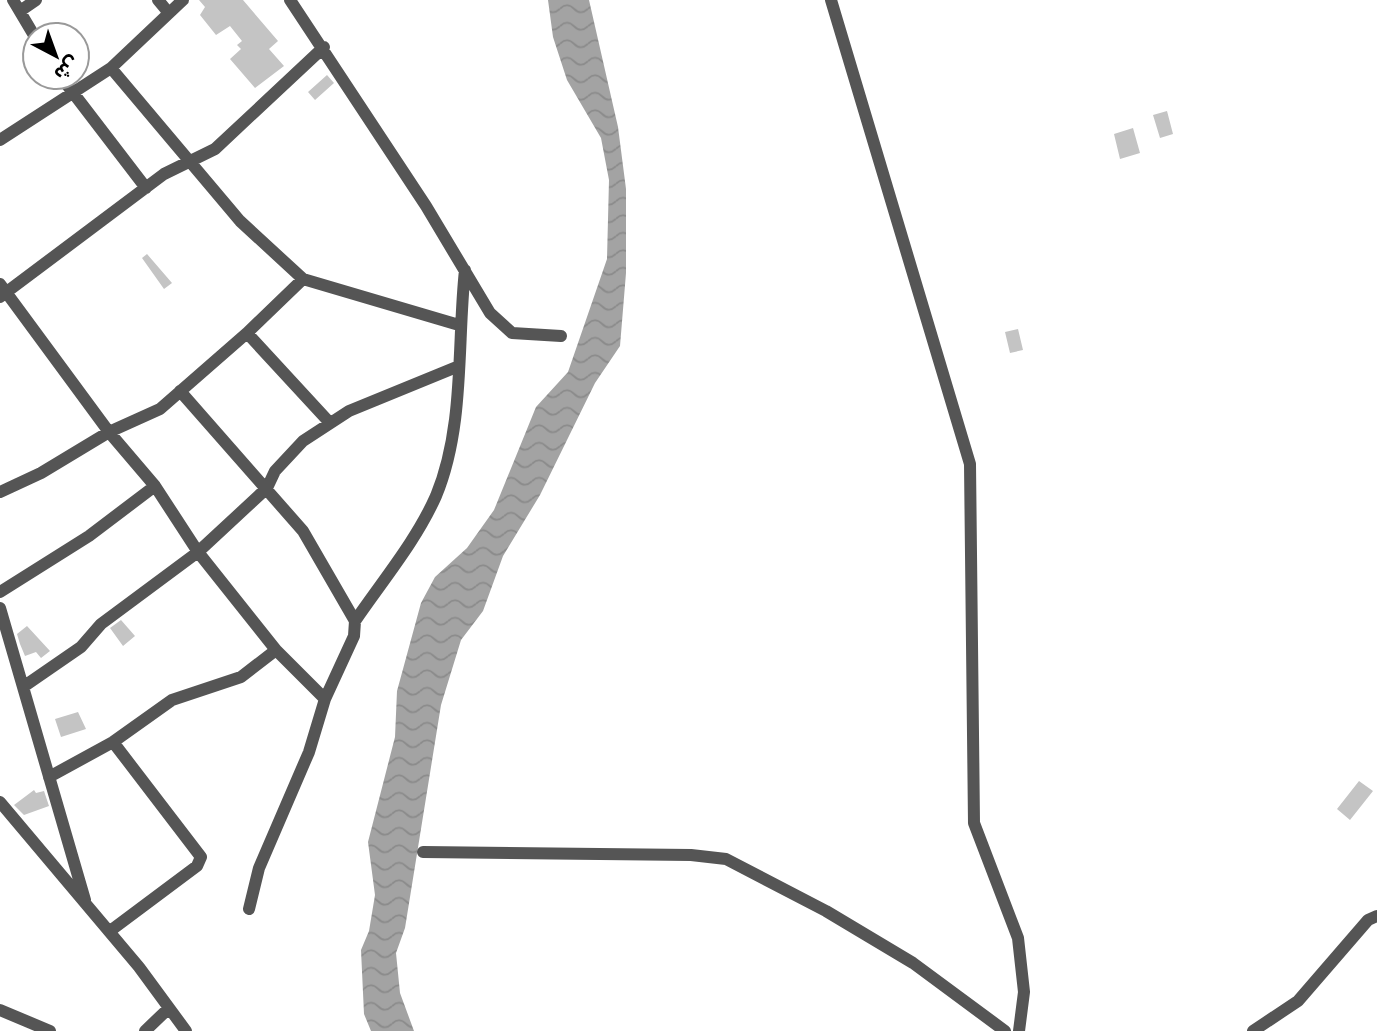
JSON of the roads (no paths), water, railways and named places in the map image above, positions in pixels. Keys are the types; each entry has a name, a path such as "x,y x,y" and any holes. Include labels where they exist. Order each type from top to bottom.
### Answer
{"street":[{"path":"25,21 16,6 36,0"},
{"path":"158,0 168,12"},
{"path":"0,140 111,68 183,0"},
{"path":"290,0 324,47 490,313 512,333 561,336"},
{"path":"831,0 970,464 974,823 1018,937 1024,992 1019,1031"},
{"path":"324,47 215,149 190,160 146,188 2,292 109,432 155,486 198,552 276,650 326,699"},
{"path":"111,68 240,221 303,279 459,325"},
{"path":"69,91 146,188"},
{"path":"249,909 259,868 309,752 326,699 354,636 355,621 420,527 436,494 456,413 459,325 465,270"},
{"path":"0,492 41,473 109,432 150,415 247,333 303,279"},
{"path":"247,333 330,424"},
{"path":"23,687 81,647 101,624 198,552 267,488 275,471 289,455 330,424 349,411 459,366"},
{"path":"180,391 267,488 308,539 355,621"},
{"path":"0,592 89,537 155,486"},
{"path":"0,608 85,900"},
{"path":"49,777 113,742 172,700 242,677 276,650"},
{"path":"110,931 197,866 201,857 113,742"},
{"path":"0,802 85,900 186,1031"},
{"path":"423,852 691,855 726,859 826,911 912,963 1005,1031"},
{"path":"1254,1031 1298,1001 1368,920 1377,916 1377,910"},
{"path":"145,1031 169,1008"},
{"path":"0,1010 50,1031"}],"water":[{"path":"548,0 589,0 618,127 626,189 626,273 620,346 595,383 540,495 503,556 483,611 461,640 441,705 405,928 396,953 400,993 414,1031 371,1031 364,1014 361,950 369,931 375,895 368,842 395,737 397,691 421,603 435,577 467,548 494,510 536,407 568,372 607,259 609,180 601,138 567,80 553,37"}]}
